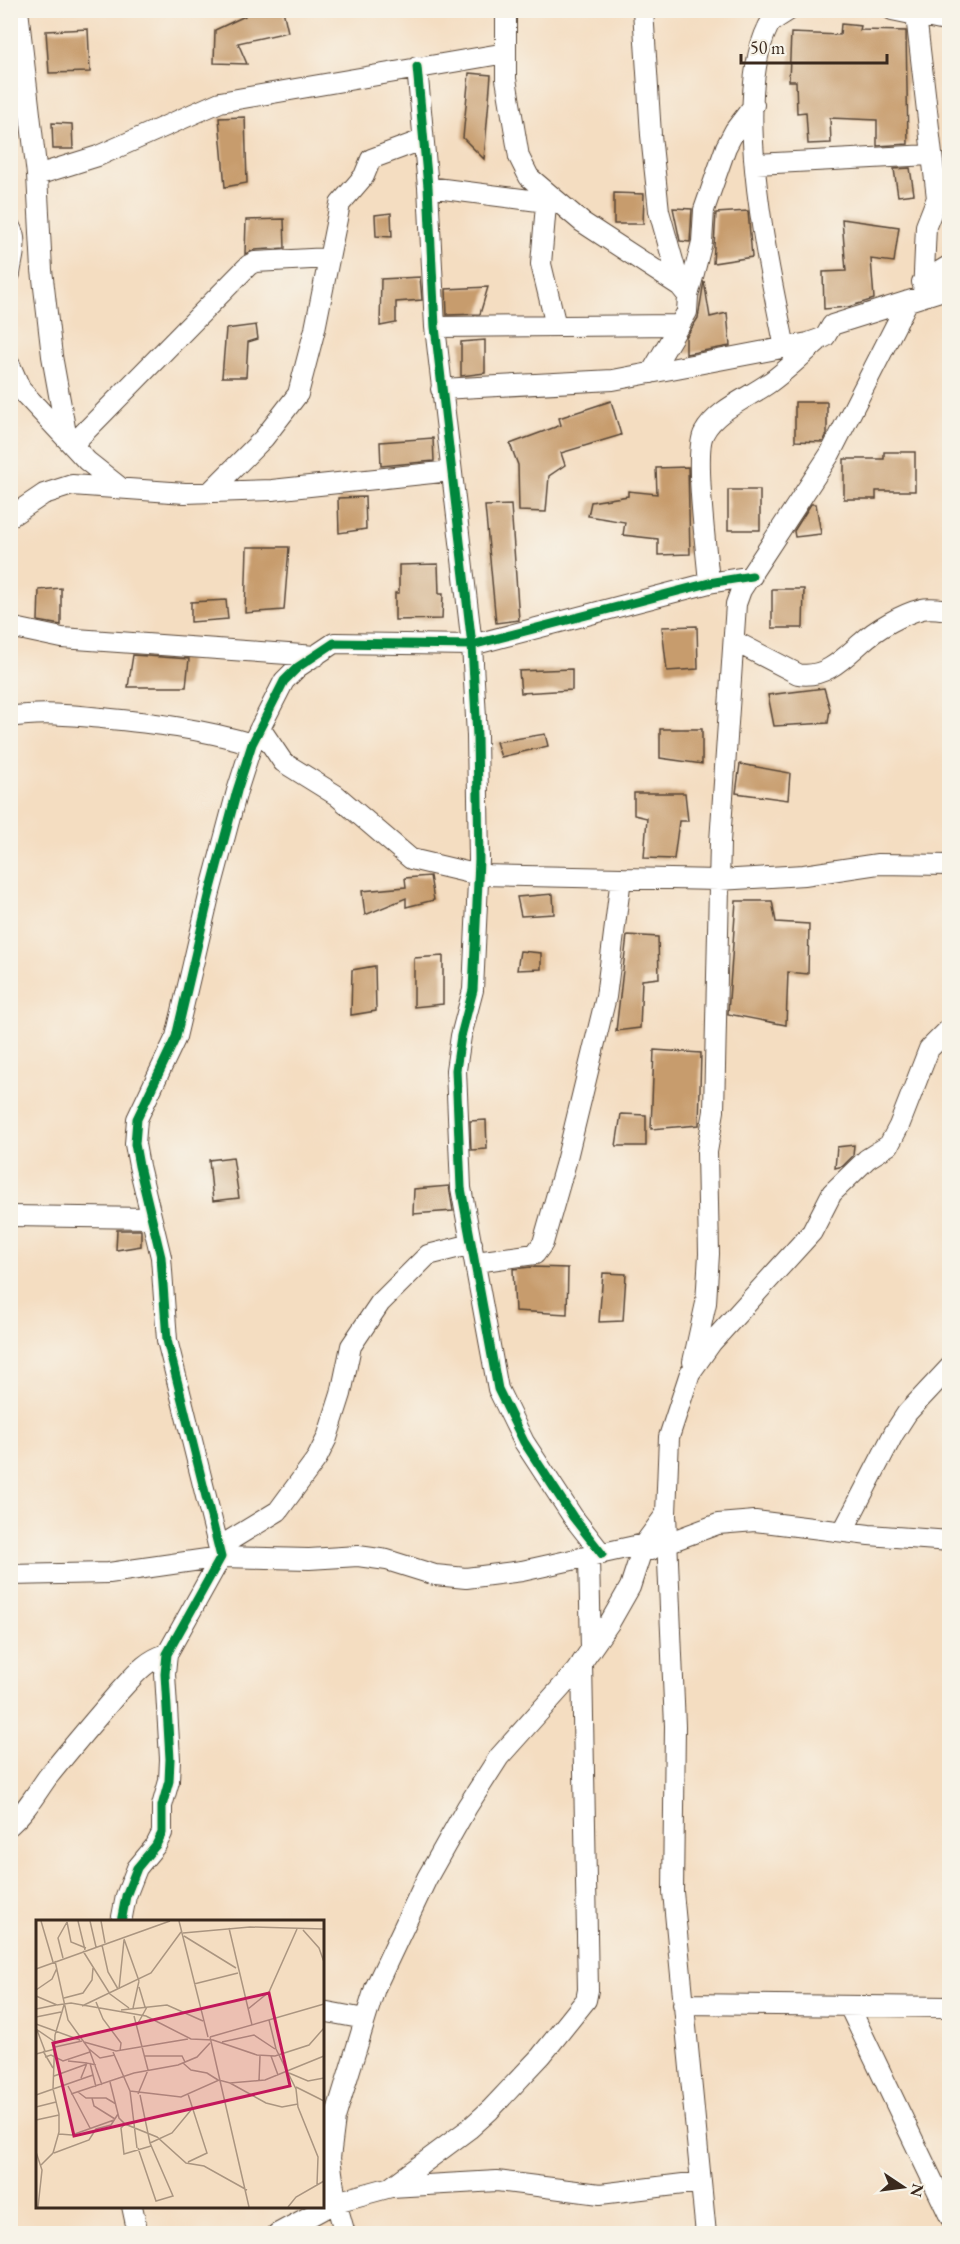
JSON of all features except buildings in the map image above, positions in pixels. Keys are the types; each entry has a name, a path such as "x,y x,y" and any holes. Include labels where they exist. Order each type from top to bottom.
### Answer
{"street":[{"path":"18,10 37,175 42,270 52,356 70,442"},
{"path":"506,10 506,79 519,157 529,177 547,197 684,291"},
{"path":"643,10 651,135 659,211 684,291 687,312 651,373"},
{"path":"785,348 762,236 754,105 757,60 768,25 789,10"},
{"path":"706,2234 673,1892 675,1726 666,1514 669,1437 690,1373 703,1321 709,1254 707,1152 714,1111 719,880 736,604 741,590 830,454 917,293 926,226 937,198 902,12 950,22"},
{"path":"37,175 98,156 220,102 506,52"},
{"path":"391,2187 470,2129 490,2110 541,2056 586,2000 588,1990 587,1656 596,1556 509,1414 498,1389 458,1159 456,1070 460,1036 473,990 478,875 477,736 472,645 435,327 428,188 417,67"},
{"path":"684,291 702,242 704,210 726,147 735,130 754,105"},
{"path":"210,492 256,447 298,394 315,329 340,204 364,176 371,159 422,140"},
{"path":"756,164 930,155"},
{"path":"428,188 547,197"},
{"path":"547,197 541,264 556,326"},
{"path":"10,227 15,234 10,274"},
{"path":"70,442 249,265 255,262 329,258"},
{"path":"917,293 950,265"},
{"path":"709,583 699,446 703,433 710,423 770,382 818,341 832,325 917,293 950,288"},
{"path":"435,327 680,325"},
{"path":"441,389 613,380 818,341"},
{"path":"10,365 21,390 87,461 122,489"},
{"path":"10,517 58,488 87,485 122,489 210,492 272,490 451,471"},
{"path":"220,1552 195,1462 167,1340 161,1257 150,1218 135,1144 137,1119 176,1037 209,896 256,736 284,681 298,667 334,643 472,645 709,583 752,576"},
{"path":"734,641 798,674 808,676 820,673 845,659 862,642 908,614 923,608 950,610"},
{"path":"10,627 62,638 316,656"},
{"path":"10,717 56,714 154,723 222,735 256,736 284,762 326,788 411,859 478,875 719,880 804,875 878,864 948,866"},
{"path":"122,1920 132,1879 162,1833 162,1806 169,1780 170,1759 165,1674 167,1654 220,1552 278,1511 317,1458 327,1438 341,1394 351,1347 380,1303 428,1255 535,1254 543,1243 566,1162 606,997 621,878"},
{"path":"690,1373 712,1342 812,1232 832,1193 867,1159 889,1145 899,1126 929,1049 950,1028"},
{"path":"10,1216 150,1218"},
{"path":"843,1531 894,1433 907,1413 950,1367"},
{"path":"345,2234 336,2202 330,2158 329,2119 358,2050 375,1988 467,1807 499,1757 587,1656 630,1587 644,1544 666,1514"},
{"path":"667,1544 699,1530 737,1521 950,1540"},
{"path":"10,1575 109,1573 220,1552 309,1558 358,1556 387,1560 435,1575 466,1578 522,1571 644,1544"},
{"path":"644,1544 668,1566"},
{"path":"10,1825 29,1807 39,1789 79,1738 137,1672 153,1658 167,1654"},
{"path":"683,2004 950,2007"},
{"path":"849,2006 950,2217"},
{"path":"324,2011 365,2019"},
{"path":"277,2234 336,2202 391,2187 497,2181 600,2194 700,2182"},
{"path":"132,2208 138,2234"}],"cycle path":[{"path":"417,67 428,187 435,327 472,645 477,736 479,860 473,990 461,1036 456,1070 461,1188 498,1389 524,1442 573,1517 602,1554"},
{"path":"121,1920 126,1896 137,1868 156,1845 162,1833 162,1806 169,1781 170,1759 165,1674 167,1654 221,1557 167,1340 161,1257 135,1144 137,1119 176,1037 209,896 252,744 284,681 298,667 334,643 472,645 709,583 752,576"}]}
